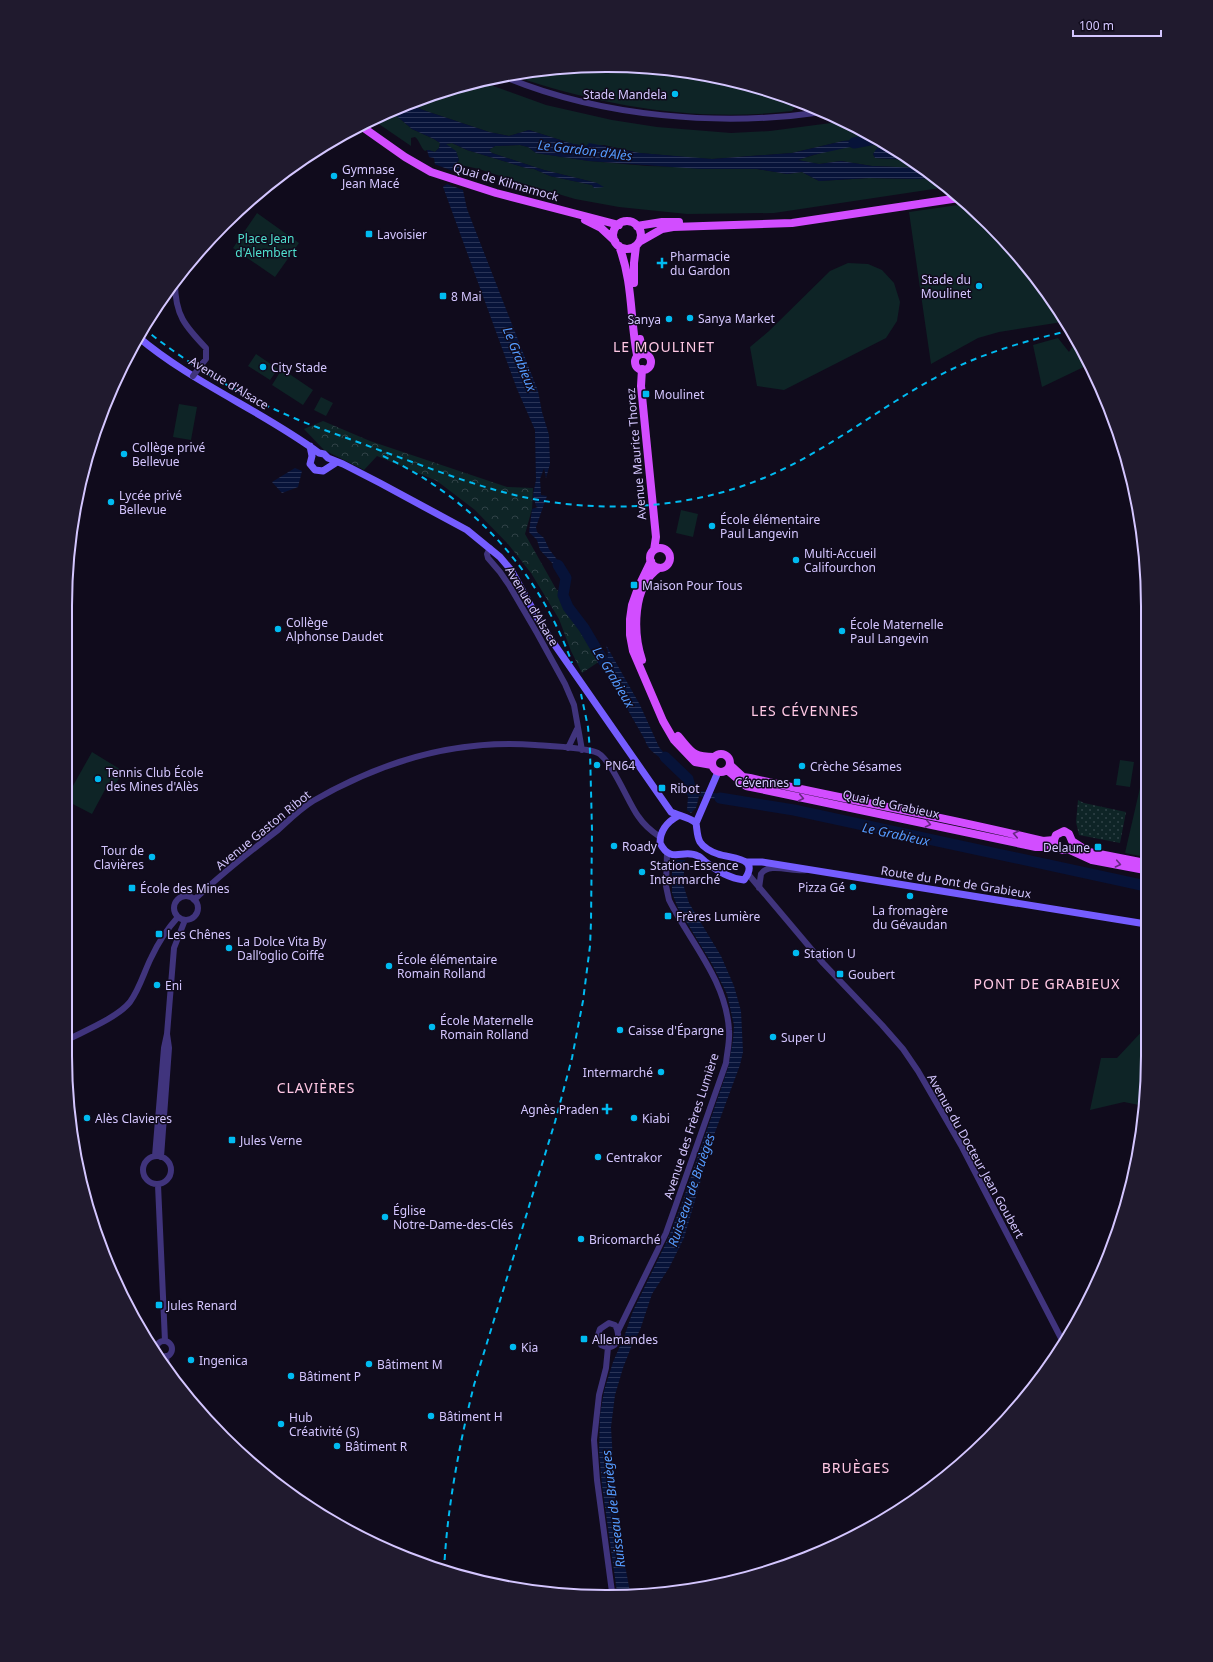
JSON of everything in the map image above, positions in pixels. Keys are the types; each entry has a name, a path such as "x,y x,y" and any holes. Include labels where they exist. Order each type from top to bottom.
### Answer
{"main road":[{"name":"Quai de Kilmamock","path":"366,129 405,157 434,173 465,184 619,225"},
{"path":"617,244 628,249 662,229 710,225 792,223 952,199"},
{"name":"Quai de Kilmamock","path":"574,214 601,228 617,244"},
{"path":"640,354 629,276 626,263 617,244 614,232 619,225 628,222 637,226 675,222 710,225"},
{"path":"637,226 641,233 634,263 634,277 640,354 635,359 635,364 642,370 649,367 650,362 649,357 640,354"},
{"name":"Avenue d'Alsace","path":"143,340 193,376 269,420 319,453 324,454 328,458 374,480 467,530 490,548"},
{"name":"Avenue Maurice Thorez","path":"642,370 641,386 658,550"},
{"path":"310,446 312,456 310,464 315,470 323,471 336,462"},
{"path":"312,456 319,453"},
{"path":"328,458 328,467"},
{"path":"490,548 511,570 543,628 670,812 671,820"},
{"path":"658,550 666,551 669,559 665,566 659,568 651,574 643,590 636,619 639,649 644,666 668,719 677,735 693,753 713,761 695,762 674,740 663,721 633,651 630,635 632,605 638,588 651,561 650,557 658,550"},
{"path":"651,561 654,566 659,568"},
{"path":"713,761 717,755 725,755 728,758 728,768 717,774"},
{"path":"678,816 671,820 661,834 660,843 667,853 673,855 690,854 698,856 720,873 734,879 747,871 742,859 716,854 706,848 699,841 694,821 700,812 717,774 713,761"},
{"name":"Quai de Grabieux","path":"728,768 743,777 832,797 898,808 1055,843 1062,850 1068,849 1092,860 1141,869"},
{"path":"670,812 694,821"},
{"name":"Quai de Grabieux","path":"1055,843 1058,833 1064,832 1071,836 1072,841 1083,850 1141,861"},
{"path":"1068,849 1072,841"},
{"name":"Route du Pont de Grabieux","path":"747,871 762,862 1141,923"}],"street":[{"path":"515,80 556,94 598,105 646,112 737,119 796,116 812,114"},
{"path":"175,291 175,298 182,321 190,332 206,348 206,359 193,376"},
{"name":"Avenue d'Alsace","path":"490,548 487,554 488,558 509,585 565,684 574,705 582,750"},
{"path":"568,748 578,729"},
{"name":"Avenue Gaston Ribot","path":"194,900 264,840 312,802 378,769 419,755 446,749 481,745 520,744 582,750"},
{"path":"582,750 598,753 603,757 609,764 638,816 651,830 661,834"},
{"name":"Avenue des Frères Lumière","path":"616,1328 625,1314 666,1233 726,1063 729,1041 728,1020 720,989 669,900 666,886 668,863 667,853"},
{"path":"758,886 761,874 766,868 799,872 810,870"},
{"name":"Avenue du Docteur Jean Goubert","path":"747,871 823,963 882,1025 918,1071 962,1148 1060,1337"},
{"path":"186,896 194,900 197,905 197,913 193,918 185,920 178,917 174,908 177,900 186,896"},
{"path":"72,1038 114,1016 124,1008 140,984 150,958 159,942 178,917"},
{"path":"158,1156 164,1045 167,1034 174,948 185,920"},
{"path":"158,1156 169,1162 172,1172 167,1181 158,1185 147,1181 143,1174 144,1165 147,1161 158,1156"},
{"path":"158,1185 165,1341"},
{"path":"606,1324 616,1328 617,1342 608,1347 601,1345 599,1340 600,1329 606,1324"},
{"path":"165,1341 170,1344 172,1349 166,1356"},
{"path":"158,1346 159,1343 165,1341"},
{"path":"608,1347 606,1368 599,1395 594,1440 612,1590"}],"green space":[{"name":"Stade Mandela","path":"572,73 641,73 711,82 745,90 795,107 792,111 725,115 658,110 591,98 525,79"},
{"path":"490,85 546,105 612,120 657,127 731,133 770,131 833,123 865,139 843,141 792,153 712,159 695,158 640,153 604,145 586,146 573,144 529,130 509,136 489,132 417,107 435,100"},
{"path":"396,116 412,129 440,143 439,148 435,152 425,151 415,137 411,138 411,146 378,123"},
{"path":"866,140 880,148 873,154 875,158 899,159 911,168 872,166 841,161 819,164 797,160"},
{"path":"452,143 467,150 526,168 534,169 550,176 592,185 594,188 597,183 544,170 492,153 489,150 495,146 520,145 528,147 536,153 589,161 648,166 757,169 787,174 802,172 819,181 869,178 927,179 939,188 774,213 687,214 619,207 575,199 479,169 456,164 459,160 456,152 445,144"},
{"name":"Stade du Moulinet","path":"959,205 1008,254 1031,281 1059,323 999,332 978,338 931,364 909,212"},
{"name":"Place Jean d'Alembert","path":"257,213 299,243 275,277 233,248"},
{"path":"848,263 868,264 882,270 894,283 900,302 897,321 886,338 784,390 757,386 750,347 769,331 830,271"},
{"path":"1058,338 1069,352 1073,346 1084,367 1042,387 1033,345"},
{"name":"City Stade","path":"256,354 278,369 270,380 248,366"},
{"path":"282,369 313,390 303,405 272,385"},
{"path":"321,397 333,403 326,416 314,410"},
{"path":"179,404 197,407 191,440 173,437"},
{"path":"323,421 370,441 507,487 533,488 532,509 525,534 556,589 563,595 581,633 600,661 582,673 571,651 559,619 531,573 508,544 475,510 437,481 377,456 364,470 324,450 304,429"},
{"path":"681,510 698,514 693,537 676,533"},
{"name":"Tennis Club École des Mines d'Alès","path":"92,752 123,771 113,789 107,786 92,814 72,804 72,788"},
{"path":"1120,760 1134,762 1130,787 1116,785"},
{"path":"1141,783 1141,856 1125,853"},
{"path":"1078,800 1084,803 1126,812 1120,843 1079,835 1076,822"},
{"path":"1141,1032 1138,1105 1124,1102 1090,1110 1101,1058 1117,1058"}],"water":[{"path":"417,107 489,132 509,136 529,130 573,144 586,146 589,143 640,153 712,159 792,153 843,141 865,139 867,140 855,146 813,155 798,160 819,164 841,161 872,166 911,168 927,179 869,178 819,181 802,172 787,174 757,169 700,169 589,161 536,153 528,147 520,145 495,146 489,150 492,153 544,170 597,183 604,187 594,188 592,185 550,176 534,169 526,168 467,150 452,143 446,144 456,151 459,160 456,164 463,166 461,181 467,209 538,391 542,412 549,435 550,464 546,478 544,468 540,479 541,495 547,496 536,527 537,532 544,538 549,549 565,570 566,578 540,550 537,540 529,532 532,509 538,507 536,506 533,495 536,480 535,430 517,389 435,165 434,158 429,157 427,150 435,152 439,148 440,143 412,129 396,116"},
{"path":"879,147 899,159 875,158 873,154"},
{"path":"295,468 302,471 298,487 282,493 272,482"},
{"path":"606,645 640,705 659,747 675,766 652,752 646,744 600,661 596,649 607,658 608,653"},
{"path":"688,780 692,783 694,790 720,794 734,800 734,803 699,796 696,808 691,813 687,810 688,796 683,790 684,784"},
{"name":"Ruisseau de Bruèges","path":"677,860 685,860 683,884 689,903 721,956 734,986 741,1011 743,1052 740,1065 714,1135 684,1238 669,1268 652,1294 640,1330 623,1368 615,1395 611,1427 616,1515 619,1522 618,1528 629,1589 617,1590 602,1485 599,1450 600,1415 604,1391 613,1362 633,1311 667,1241 680,1209 728,1068 733,1040 734,1025 727,994 712,964 678,908 672,893 672,865"}],"pier":[{"path":"434,164 464,175 463,190 447,184 442,187"}],"waterway":[{"name":"Le Gardon d'Alès","path":"854,143 867,140"},
{"name":"Le Grabieux","path":"558,565 566,578 563,595 568,607 584,628 604,662"},
{"name":"Le Grabieux","path":"665,757 688,779 691,791 694,791"},
{"name":"Le Grabieux","path":"720,798 794,810 1141,885"}],"railway":[{"path":"148,332 197,367 235,389 274,409 315,427 451,476 505,493 584,506 615,507 677,502 708,496 737,488 766,477 809,456 910,392 947,371 998,351 1065,332"},
{"path":"383,456 415,473 445,493 473,515 498,540 521,568 541,598 558,629 572,663"},
{"path":"445,1565 454,1477 474,1385 555,1122 572,1058 583,1001 590,946 592,830 590,751 588,727 581,694"}],"place":[{"name":"Stade Mandela","path":"675,94"},
{"name":"Gymnase Jean Macé","path":"334,176"},
{"name":"Lavoisier","path":"369,234"},
{"name":"Pharmacie du Gardon","path":"662,263"},
{"name":"Stade du Moulinet","path":"979,286"},
{"name":"8 Mai","path":"443,296"},
{"name":"Sanya Market","path":"690,318"},
{"name":"Sanya","path":"669,319"},
{"name":"City Stade","path":"263,367"},
{"name":"Moulinet","path":"646,394"},
{"name":"Collège privé Bellevue","path":"124,454"},
{"name":"Lycée privé Bellevue","path":"111,502"},
{"name":"École élémentaire Paul Langevin","path":"712,526"},
{"name":"Multi-Accueil Califourchon","path":"796,560"},
{"name":"Maison Pour Tous","path":"634,585"},
{"name":"Collège Alphonse Daudet","path":"278,629"},
{"name":"École Maternelle Paul Langevin","path":"842,631"},
{"name":"PN64","path":"597,765"},
{"name":"Crèche Sésames","path":"802,766"},
{"name":"Tennis Club École des Mines d'Alès","path":"98,779"},
{"name":"Cévennes","path":"797,782"},
{"name":"Ribot","path":"662,788"},
{"name":"Roady","path":"614,846"},
{"name":"Delaune","path":"1098,847"},
{"name":"Tour de Clavières","path":"152,857"},
{"name":"Station-Essence Intermarché","path":"642,872"},
{"name":"Pizza Gé","path":"853,887"},
{"name":"École des Mines","path":"132,888"},
{"name":"La fromagère du Gévaudan","path":"910,896"},
{"name":"Frères Lumière","path":"668,916"},
{"name":"Les Chênes","path":"159,934"},
{"name":"La Dolce Vita By Dall’oglio Coiffe","path":"229,948"},
{"name":"Station U","path":"796,953"},
{"name":"École élémentaire Romain Rolland","path":"389,966"},
{"name":"Goubert","path":"840,974"},
{"name":"Eni","path":"157,985"},
{"name":"École Maternelle Romain Rolland","path":"432,1027"},
{"name":"Caisse d'Épargne","path":"620,1030"},
{"name":"Super U","path":"773,1037"},
{"name":"Intermarché","path":"661,1072"},
{"name":"Agnès Praden","path":"607,1109"},
{"name":"Alès Clavieres","path":"87,1118"},
{"name":"Kiabi","path":"634,1118"},
{"name":"Jules Verne","path":"232,1140"},
{"name":"Centrakor","path":"598,1157"},
{"name":"Église Notre-Dame-des-Clés","path":"385,1217"},
{"name":"Bricomarché","path":"581,1239"},
{"name":"Jules Renard","path":"159,1305"},
{"name":"Allemandes","path":"584,1339"},
{"name":"Kia","path":"513,1347"},
{"name":"Ingenica","path":"191,1360"},
{"name":"Bâtiment M","path":"369,1364"},
{"name":"Bâtiment P","path":"291,1376"},
{"name":"Bâtiment H","path":"431,1416"},
{"name":"Hub Créativité (S)","path":"281,1424"},
{"name":"Bâtiment R","path":"337,1446"}],"district":[{"name":"LE MOULINET","path":"664,346"},
{"name":"LES CÉVENNES","path":"805,710"},
{"name":"PONT DE GRABIEUX","path":"1047,983"},
{"name":"CLAVIÈRES","path":"316,1087"},
{"name":"BRUÈGES","path":"856,1467"}]}
